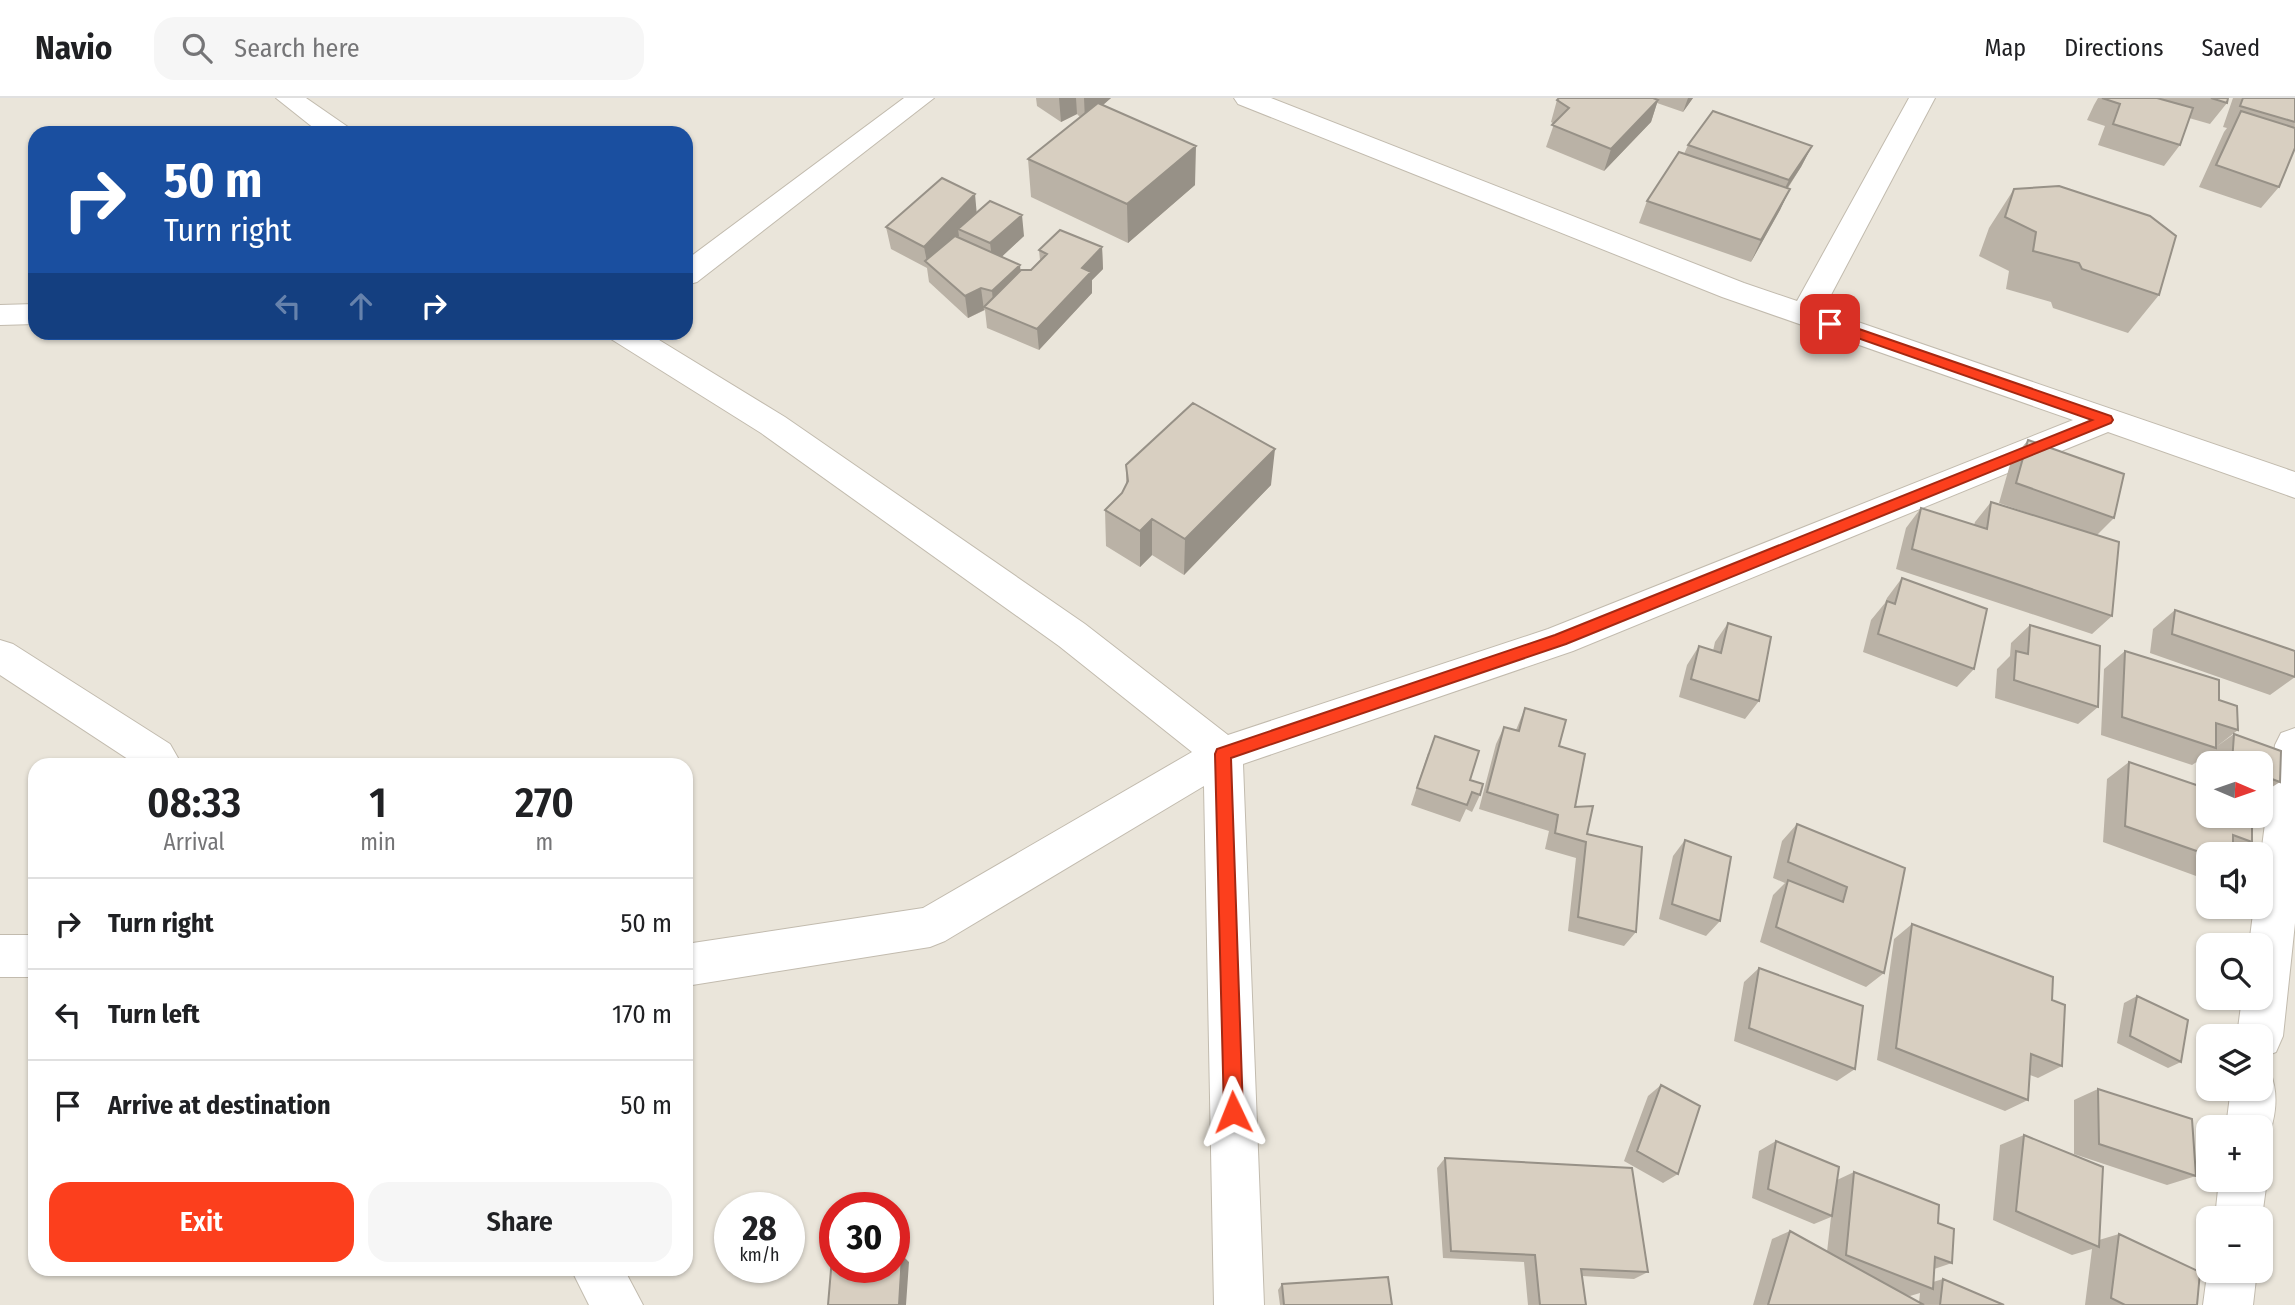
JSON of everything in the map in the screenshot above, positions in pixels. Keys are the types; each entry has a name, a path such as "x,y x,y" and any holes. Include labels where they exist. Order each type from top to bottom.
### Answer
{"street":[{"path":"289,98 328,126"},
{"path":"693,270 921,98"},
{"path":"1247,98 1733,290 2295,485"},
{"path":"1805,315 1922,98"},
{"path":"0,315 28,314"},
{"path":"635,340 773,425 1072,635 1223,754"},
{"path":"693,964 930,926 1223,754 1560,640 2106,420"},
{"path":"0,655 157,758"},
{"path":"2261,1024 2295,745"},
{"path":"1223,754 1239,1305"},
{"path":"0,956 28,956"},
{"path":"600,1276 618,1305"},
{"path":"2228,1305 2231,1283"}],"shaded area":[{"path":"0,98 2295,98 2295,1305 0,1305"}],"building":[{"path":"2102,98 2157,98 2193,108 2180,145 2113,124 2120,104"},
{"path":"2211,98 2228,98 2227,103"},
{"path":"2243,98 2295,98 2295,122 2240,106"},
{"path":"1557,100 1658,100 1611,149 1552,125 1569,108"},
{"path":"1098,103 1196,146 1127,204 1028,159"},
{"path":"1713,111 1812,146 1789,180 1688,145"},
{"path":"2241,111 2295,128 2295,148 2279,187 2216,165"},
{"path":"1679,152 1790,189 1761,240 1647,201"},
{"path":"942,178 975,194 924,247 886,227"},
{"path":"2059,186 2150,216 2176,236 2159,295 2082,269 2079,263 2033,251 2036,232 2005,217 2014,189"},
{"path":"990,201 1022,215 990,243 958,229"},
{"path":"1060,230 1102,247 1082,268 1091,272 1037,329 984,307 1021,270 1031,270 1047,254 1039,250"},
{"path":"955,236 1020,265 992,291 981,288 965,296 925,261"},
{"path":"1193,403 1275,449 1185,539 1152,519 1140,531 1105,510 1122,493 1128,481 1126,465"},
{"path":"2028,440 2124,474 2114,518 2016,483"},
{"path":"1991,502 2119,542 2112,616 1912,549 1921,508 1987,529"},
{"path":"1902,578 1987,609 1974,669 1878,634 1887,601 1895,604"},
{"path":"2175,610 2295,651 2295,677 2172,634"},
{"path":"1728,623 1771,637 1759,701 1691,679 1699,646 1721,653"},
{"path":"2030,625 2100,646 2098,707 2014,680 2016,651 2028,654"},
{"path":"2125,651 2219,680 2219,700 2237,706 2238,730 2216,723 2216,748 2122,717"},
{"path":"1525,708 1566,720 1559,746 1585,754 1575,807 1593,806 1587,834 1642,847 1636,932 1578,917 1586,842 1555,833 1558,815 1487,792 1504,727 1519,731"},
{"path":"2234,734 2281,751 2280,782 2273,779 2273,751 2233,751"},
{"path":"1435,736 1479,751 1470,780 1483,784 1480,795 1472,792 1467,805 1417,788"},
{"path":"2129,762 2196,785 2196,828 2252,828 2252,842 2233,835 2233,842 2196,842 2196,851 2125,826"},
{"path":"1797,824 1905,868 1884,973 1776,927 1788,880 1843,902 1847,887 1788,862"},
{"path":"1685,840 1731,857 1720,921 1672,904"},
{"path":"1912,924 2053,977 2052,1000 2065,1005 2062,1066 2031,1054 2028,1100 1896,1048"},
{"path":"1759,968 1863,1006 1855,1069 1749,1028"},
{"path":"2137,996 2188,1020 2181,1062 2130,1036"},
{"path":"1661,1085 1700,1106 1678,1174 1637,1151"},
{"path":"2098,1089 2192,1119 2196,1176 2099,1144"},
{"path":"2024,1135 2103,1167 2099,1247 2016,1211"},
{"path":"1776,1141 1839,1167 1832,1216 1768,1189"},
{"path":"1445,1158 1632,1168 1648,1272 1581,1269 1586,1305 1540,1305 1535,1255 1451,1251"},
{"path":"1854,1172 1939,1205 1938,1223 1954,1229 1952,1263 1935,1257 1933,1289 1846,1255"},
{"path":"1790,1231 1924,1305 1768,1305"},
{"path":"2119,1234 2196,1270 2196,1283 2199,1283 2197,1305 2125,1305 2111,1298"},
{"path":"1388,1277 1392,1305 1284,1305 1282,1284"},
{"path":"1943,1279 2004,1305 1940,1305"},
{"path":"830,1283 900,1283 899,1305 828,1305"}],"route":[{"path":"1233,1112 1223,754 1560,640 2106,420 1830,324"}]}
